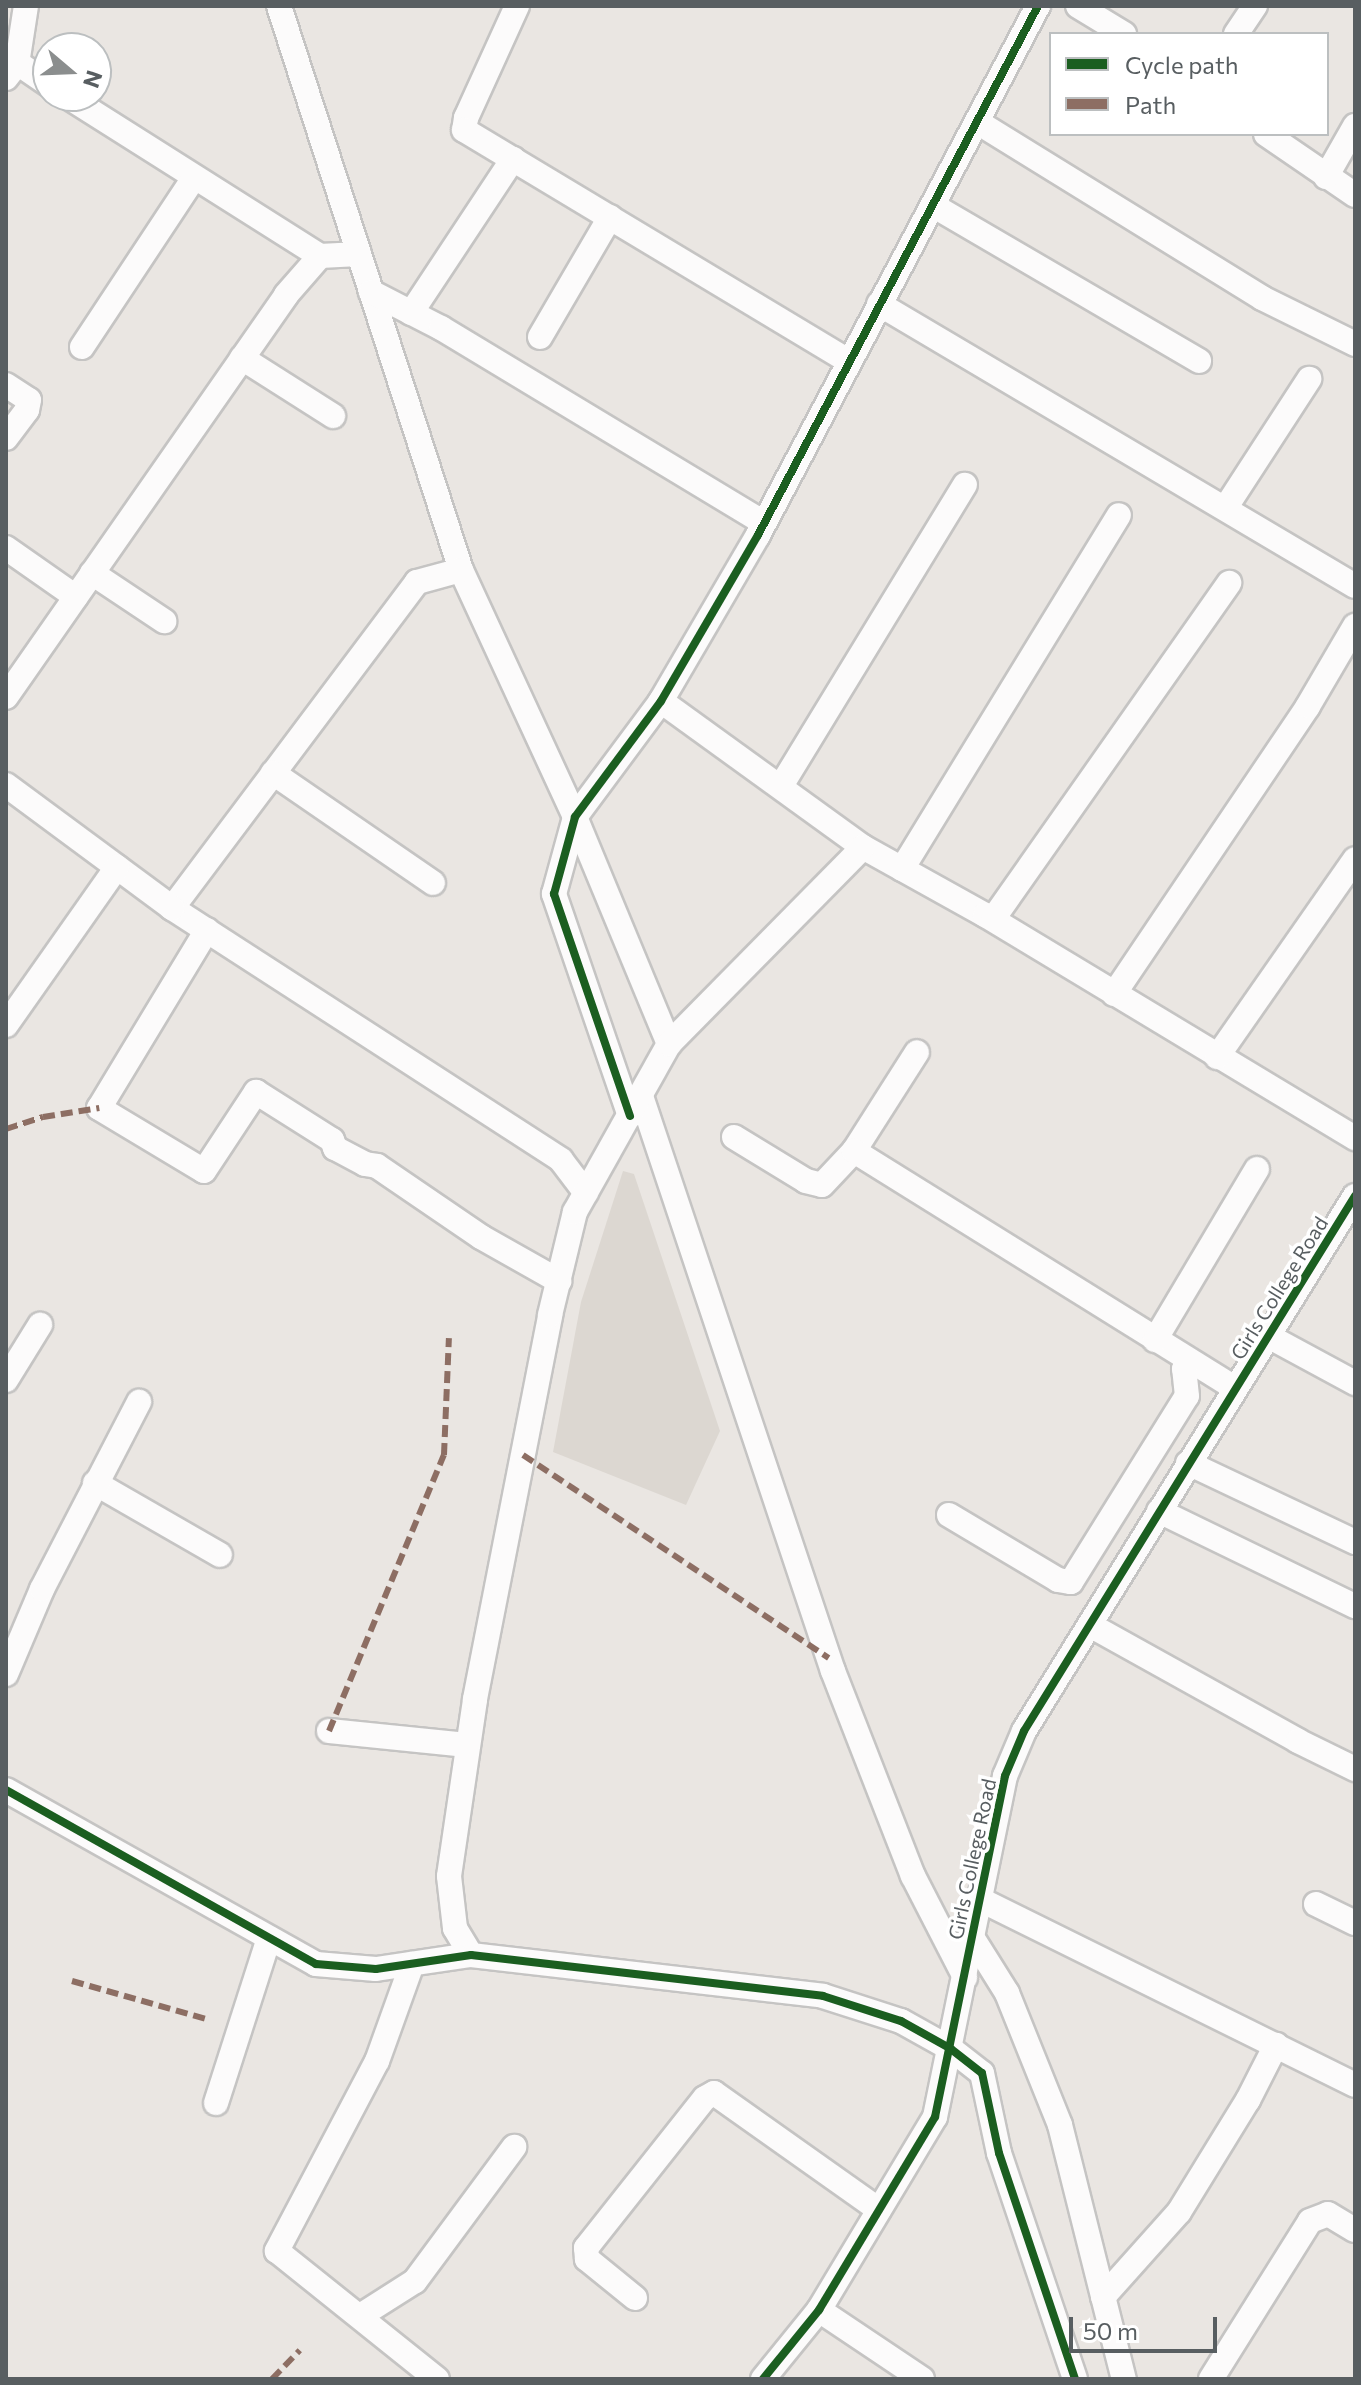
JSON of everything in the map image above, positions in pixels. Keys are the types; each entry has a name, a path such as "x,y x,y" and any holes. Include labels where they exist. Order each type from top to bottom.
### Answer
{"street":[{"path":"26,6 10,65 32,76"},
{"path":"279,6 461,570 575,817 669,1044"},
{"path":"517,6 466,118 464,130 849,361"},
{"path":"965,1977 913,1876 833,1671 635,1106 554,894 575,817 661,701 764,523 979,123 1038,6"},
{"path":"1237,32 1255,6"},
{"path":"1084,7 1121,32"},
{"path":"92,112 320,256 359,254"},
{"path":"979,123 1262,298 1355,344"},
{"path":"1326,177 1355,126"},
{"path":"1269,136 1355,195"},
{"path":"411,313 513,159"},
{"path":"82,347 194,178"},
{"path":"934,206 1199,361"},
{"path":"540,337 610,217"},
{"path":"6,697 286,295 320,256"},
{"path":"371,292 764,523"},
{"path":"879,304 1355,586"},
{"path":"242,358 333,416"},
{"path":"1226,507 1309,379"},
{"path":"6,385 29,400 27,410 6,438"},
{"path":"781,786 965,485"},
{"path":"902,869 1119,515"},
{"path":"6,548 76,597"},
{"path":"172,908 417,582 461,570"},
{"path":"92,573 164,621"},
{"path":"993,919 1229,583"},
{"path":"1114,994 1308,706 1355,626"},
{"path":"661,701 863,847 993,919 1355,1138"},
{"path":"273,773 433,883"},
{"path":"6,785 172,908 561,1160 586,1193"},
{"path":"471,1955 455,1928 449,1876 467,1745 575,1212 669,1044 863,847"},
{"path":"1217,1057 1355,859"},
{"path":"6,1025 117,867"},
{"path":"207,930 99,1108 204,1171 256,1092 320,1131 332,1140 335,1148 365,1164 377,1166 481,1237 559,1281"},
{"path":"734,1137 806,1181 822,1185 854,1151 917,1052"},
{"path":"854,1151 1235,1388"},
{"path":"1155,1340 1257,1169"},
{"name":"Girls College Road","path":"763,2379 819,2310 935,2117 1005,1776 1024,1731 1355,1196"},
{"path":"6,1380 40,1325"},
{"path":"1268,1336 1355,1383"},
{"path":"949,1515 1058,1580 1071,1582 1187,1396 1184,1369 1188,1360"},
{"path":"6,1674 42,1589 139,1402"},
{"path":"1188,1463 1355,1542"},
{"path":"95,1483 220,1555"},
{"path":"1159,1511 1355,1606"},
{"path":"1090,1625 1298,1741 1355,1769"},
{"path":"329,1731 467,1745"},
{"path":"6,1790 316,1964 376,1969 471,1955 823,1996 901,2021 951,2049 982,2073 999,2153 1075,2379"},
{"path":"979,1899 1355,2085"},
{"path":"1316,1904 1355,1923"},
{"path":"972,1937 1007,1993 1060,2125 1124,2379"},
{"path":"216,2103 269,1938"},
{"path":"412,1964 377,2061 277,2251 437,2379"},
{"path":"1103,2297 1179,2212 1248,2100 1276,2045"},
{"path":"635,2298 587,2259 586,2248 705,2098 714,2093 879,2210"},
{"path":"360,2316 415,2281 514,2147"},
{"path":"1211,2379 1310,2221 1328,2214 1355,2230"},
{"path":"819,2310 922,2379"}],"shaded area":[{"path":"623,1171 634,1174 720,1431 686,1505 553,1452 581,1302"}],"marked path":[{"path":"6,1129 43,1117 99,1108"},
{"path":"329,1731 444,1455 449,1338"},
{"path":"523,1455 829,1658"},
{"path":"72,1981 206,2019"},
{"path":"272,2379 300,2350"}],"cycle path":[{"path":"630,1116 554,894 575,817 661,701 758,535 1038,6"},
{"path":"763,2379 819,2310 935,2117 1005,1776 1024,1731 1355,1196"},
{"path":"6,1790 316,1964 376,1969 471,1955 823,1996 901,2021 951,2049 982,2073 999,2153 1075,2379"}]}
